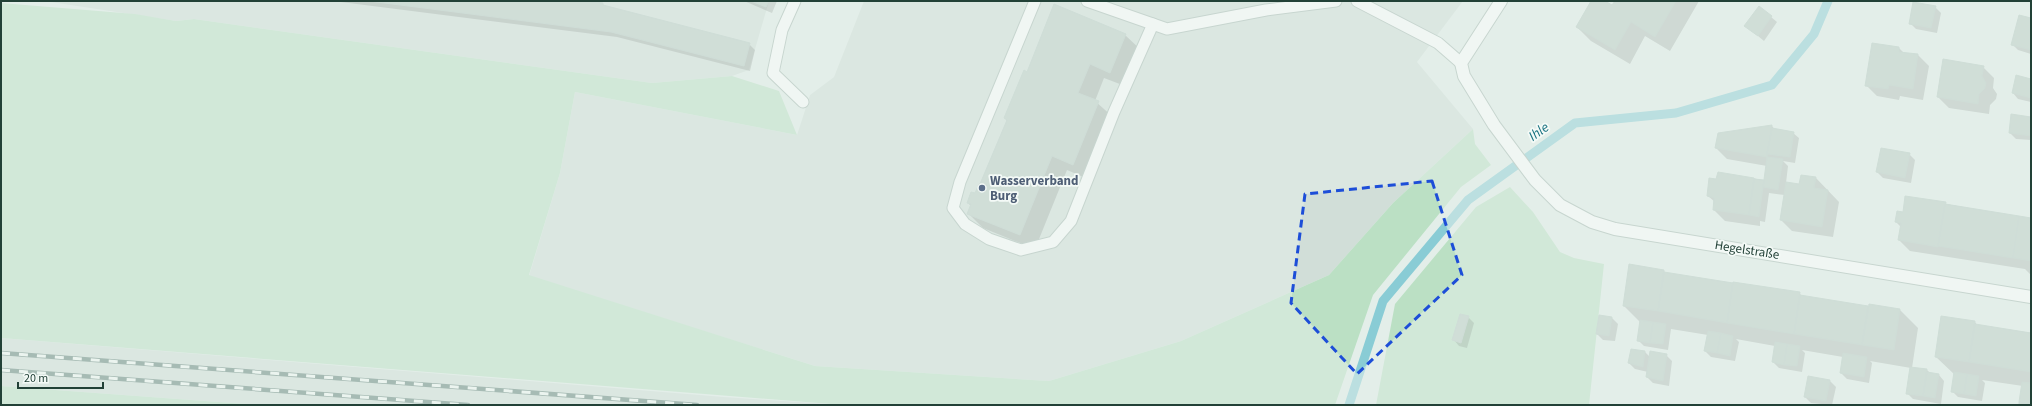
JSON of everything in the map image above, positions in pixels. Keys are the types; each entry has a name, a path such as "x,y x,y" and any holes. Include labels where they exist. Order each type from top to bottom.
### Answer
{"street":[{"path":"1461,63 1501,1"},
{"name":"Hegelstraße","path":"1461,63 1464,76 1499,133 1535,180 1560,205 1592,222 1615,229 2031,297"}],"lane":[{"path":"795,1 782,30 773,73 803,102"},
{"path":"1034,1 960,182 953,208 965,224 989,239 1021,250 1053,242 1072,221 1114,112 1153,24"},
{"path":"1087,1 1167,29 1266,10 1336,1"},
{"path":"1357,1 1438,44 1461,63"}],"highlighted area":[{"path":"1432,181 1462,275 1357,374 1291,303 1305,194"}],"shaded area":[{"path":"44,1 769,1 749,70 732,76 652,83 194,19 176,21"},
{"name":"Wasserverband Burg","path":"864,1 1463,1 1417,62 1473,129 1393,203 1329,275 1181,341 1049,381 815,366 529,276 560,173 575,92 797,135 810,95 834,77"},
{"path":"1,338 724,397 843,405 261,405 1,386"}],"green space":[{"path":"1,3 135,14 176,21 194,19 652,83 732,76 779,91 797,135 575,92 560,173 529,275 815,366 1049,381 1181,341 1329,275 1393,203 1473,129 1475,144 1491,165 1461,187 1373,295 1335,405 843,405 1,338"},
{"path":"1510,187 1533,212 1560,252 1574,258 1604,264 1589,405 1376,405 1395,304 1476,207"},
{"path":"1,386 261,405 1,405"}],"building":[{"path":"369,1 587,1 603,3 603,5 750,43 744,66 611,32"},
{"path":"751,1 769,1 766,7"},
{"path":"1591,1 1605,1 1612,5 1615,1 1676,1 1655,37 1631,22 1615,50 1576,27"},
{"path":"1913,2 1936,6 1931,28 1909,24"},
{"path":"1054,4 1126,34 1110,73 1090,64 1078,93 1099,101 1073,165 1052,156 1020,235 967,214 971,204 967,203 971,192 975,193 980,184 1007,120 1004,118 1024,70 1027,72"},
{"path":"1759,6 1772,16 1758,36 1744,26"},
{"path":"2019,15 2031,18 2031,50 2011,45"},
{"path":"1872,43 1899,47 1899,52 1918,54 1913,89 1889,85 1888,89 1865,86"},
{"path":"1943,59 1984,66 1982,76 1986,83 1985,88 1979,94 1978,104 1937,97"},
{"path":"2016,75 2031,79 2031,98 2012,93"},
{"path":"2011,114 2031,117 2031,136 2009,133"},
{"path":"1772,125 1767,157 1715,148 1718,133"},
{"path":"1772,128 1794,132 1790,157 1767,154"},
{"path":"1881,148 1910,153 1905,178 1876,172"},
{"path":"1767,157 1783,159 1778,190 1763,187"},
{"path":"1718,172 1754,178 1749,215 1713,210 1714,198 1707,196 1709,178 1716,179"},
{"path":"1801,175 1816,177 1814,188 1828,190 1822,227 1780,220 1786,182 1799,184"},
{"path":"1754,179 1764,180 1759,217 1749,215"},
{"path":"1905,196 1946,202 1938,247 1898,240 1901,223 1895,222 1897,211 1903,212"},
{"path":"1945,204 2019,216 2013,258 1938,246"},
{"path":"2019,216 2031,218 2031,261 2013,258"},
{"path":"1629,264 1664,270 1658,311 1623,306"},
{"path":"1664,272 1733,283 1727,323 1658,311"},
{"path":"1733,282 1800,292 1794,334 1727,323"},
{"path":"1800,295 1868,306 1862,345 1794,334"},
{"path":"1869,304 1900,309 1894,350 1862,345"},
{"path":"1460,314 1469,316 1461,343 1452,340"},
{"path":"1599,315 1612,317 1609,336 1596,334"},
{"path":"1941,316 1975,321 1969,362 1935,357"},
{"path":"1640,320 1653,322 1650,343 1637,341"},
{"path":"1653,322 1666,324 1663,344 1650,343"},
{"path":"1975,324 2031,333 2031,372 1969,362"},
{"path":"1708,331 1721,333 1717,353 1704,351"},
{"path":"1721,333 1733,336 1730,356 1717,353"},
{"path":"1775,342 1787,344 1784,365 1772,362"},
{"path":"1787,344 1800,346 1797,366 1784,365"},
{"path":"1631,349 1645,351 1643,367 1628,363"},
{"path":"1650,351 1667,354 1663,381 1646,377"},
{"path":"1843,353 1867,357 1864,377 1840,373"},
{"path":"1910,367 1927,369 1923,396 1906,394"},
{"path":"1927,372 1939,374 1935,398 1923,396"},
{"path":"1954,372 1967,374 1964,394 1951,392"},
{"path":"1967,374 1979,376 1976,396 1964,394"},
{"path":"1808,376 1830,380 1826,401 1804,397"},
{"path":"2022,382 2031,383 2031,405 2019,402"},
{"path":"2019,402 2031,405 2019,405"}],"waterway":[{"name":"Ihle","path":"1349,405 1383,301 1468,200 1575,123 1676,113 1772,85 1814,34 1828,1"}],"railway":[{"path":"1,353 697,405"},
{"path":"1,370 468,405"}],"place":[{"name":"Wasserverband Burg","path":"982,188"}]}
